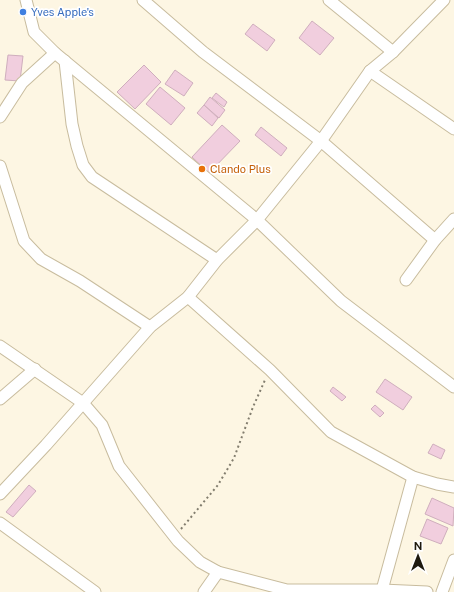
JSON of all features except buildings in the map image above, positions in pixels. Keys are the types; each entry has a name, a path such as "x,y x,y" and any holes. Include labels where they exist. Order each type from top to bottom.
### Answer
{"street":[{"path":"26,0 34,32 65,61 257,220 341,301 453,384"},
{"path":"143,0 203,52 322,141 435,240"},
{"path":"329,0 393,52"},
{"path":"0,494 46,445 150,327 188,297 217,260 257,220 322,141 370,71 393,52 444,0"},
{"path":"0,116 22,83 55,52"},
{"path":"65,61 72,124 83,165 92,177 217,260"},
{"path":"370,71 454,129"},
{"path":"0,166 24,241 41,259 80,281 150,327"},
{"path":"406,280 435,240 454,219"},
{"path":"188,297 270,370 331,432 413,477 437,484 454,486"},
{"path":"0,346 83,403 102,425 119,466 174,536 200,562 218,572 288,591 382,590 427,592"},
{"path":"0,399 35,369"},
{"path":"382,590 413,477"},
{"path":"0,524 95,592"},
{"path":"442,592 454,560"},
{"path":"204,592 218,572"}],"path":[{"path":"174,536 212,494 234,458 253,407 270,370"}],"place":[{"name":"Yves Apple's","path":"23,12"},
{"name":"Clando Plus","path":"202,169"}]}
